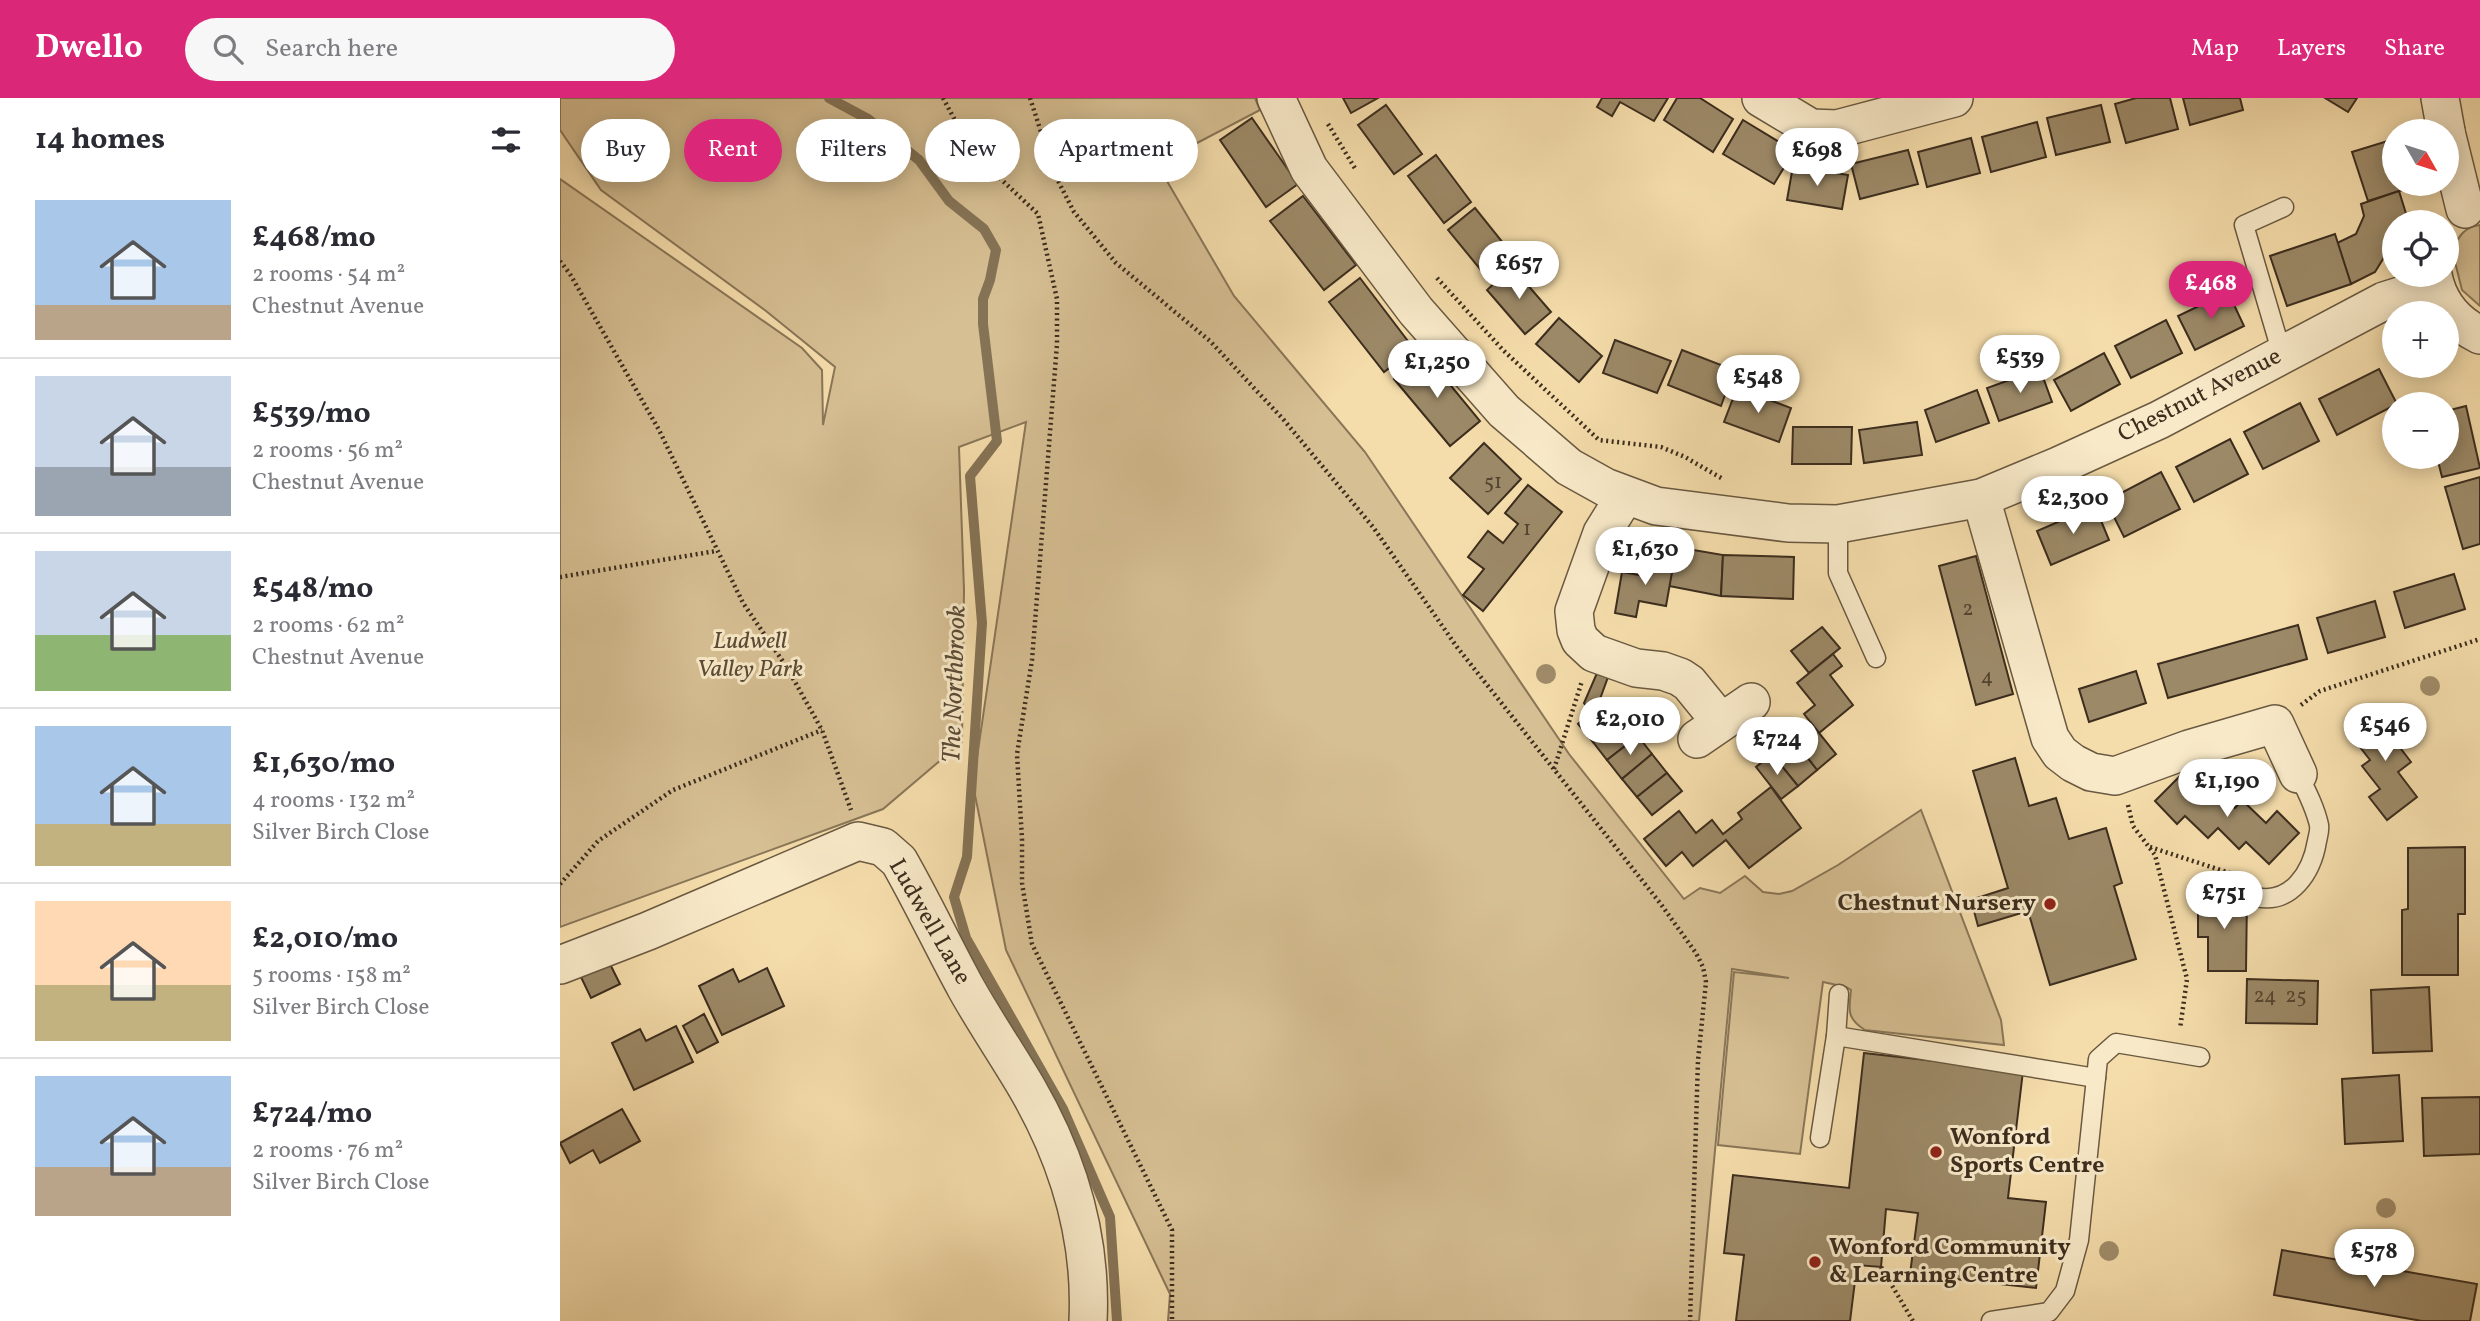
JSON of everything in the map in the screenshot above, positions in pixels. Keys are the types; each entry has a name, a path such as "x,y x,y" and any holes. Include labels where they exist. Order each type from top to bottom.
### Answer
{"street":[{"name":"Chestnut Avenue","path":"1276,98 1309,169 1416,311 1504,411 1569,467 1625,496 1656,506 1788,523 1838,524 1981,498 2159,420 2384,301 2417,287"},
{"path":"1761,98 1811,128 1837,128 1954,98"},
{"path":"2440,98 2444,119"},
{"path":"2459,191 2464,214"},
{"path":"2436,287 2440,297 2458,321 2480,335"},
{"path":"1625,496 1602,533 1574,611 1580,640 1594,653 1610,660 1680,677 1689,683 1708,730 1751,702"},
{"path":"1981,498 2050,738 2060,753 2091,772 2115,776 2189,749 2275,724 2298,774"},
{"name":"Ludwell Lane","path":"560,965 648,931 858,841 883,847 899,861 967,988 1028,1090 1051,1135 1077,1205 1087,1259 1088,1321"}],"lane":[{"path":"2282,354 2244,225 2284,207"},
{"path":"1838,524 1838,573 1876,658"},
{"path":"2256,897 2267,900 2288,893 2301,882 2314,859 2320,828 2311,799 2298,774"},
{"path":"1819,1138 1836,1036 1839,994"},
{"path":"1836,1036 2096,1078"},
{"path":"1991,1321 2049,1312 2065,1291 2079,1240 2098,1059 2116,1043 2200,1057"}],"path":[{"path":"943,98 972,152 1038,214 1057,299 1057,344 1033,646 1017,754 1022,883 1032,944 1172,1230 1172,1321"},
{"path":"1030,98 1055,175 1074,212 1116,263 1210,341 1283,419 1373,527 1457,648 1555,769 1696,953 1706,982 1698,1059 1690,1321"},
{"path":"1324,116 1362,178"},
{"path":"560,261 659,430 743,603 786,666 822,730 856,826 858,841"},
{"path":"1435,275 1503,350 1599,440 1661,447 1685,457 1727,482"},
{"path":"560,577 716,551"},
{"path":"2275,724 2320,691 2480,639"},
{"path":"1555,769 1587,664 1580,640"},
{"path":"560,884 598,841 673,790 822,730"},
{"path":"2115,776 2125,789 2133,826 2155,855 2187,979 2176,1053"},
{"path":"2149,847 2249,879"},
{"path":"1881,1267 1913,1321"}],"green space":[{"name":"Ludwell Valley Park","path":"560,98 1255,98 1260,110 1198,143 1198,119 1034,119 1034,182 1168,182 1234,296 1365,452 1569,754 1684,899 1700,888 1720,893 1745,876 1763,892 1779,894 1792,891 1838,865 1921,810 2001,1020 2004,1045 1865,1030 1850,1013 1851,990 1823,982 1800,1154 1718,1145 1734,972 1789,978 1732,969 1699,1321 1168,1321 1170,1294 1006,950 973,785 1026,422 959,447 964,590 962,742 883,809 560,927 560,179 802,348 822,370 823,425 835,367 766,311 601,190 596,182 670,182 670,119 581,119 581,161 560,130"},
{"path":"2480,225 2480,306 2462,290 2459,278 2459,238 2470,228"}],"building":[{"path":"1343,98 1378,98 1351,113"},
{"path":"1602,98 1668,98 1654,121 1620,102 1612,116 1597,107"},
{"path":"1677,98 1700,98 1733,119 1713,152 1664,120"},
{"path":"2136,98 2170,98 2178,129 2126,143 2115,104"},
{"path":"2183,98 2240,98 2243,110 2190,125"},
{"path":"2325,98 2357,98 2348,112"},
{"path":"1386,105 1422,154 1394,174 1358,125"},
{"path":"2101,105 2110,142 2056,155 2047,118"},
{"path":"1252,118 1298,184 1266,207 1220,140"},
{"path":"1743,120 1794,151 1774,184 1723,154"},
{"path":"2037,122 2046,157 1991,172 1982,137"},
{"path":"1971,138 1980,173 1927,187 1918,152"},
{"path":"2382,143 2384,196 2368,201 2352,152"},
{"path":"1908,150 1918,184 1860,199 1851,164"},
{"path":"1436,155 1471,202 1444,223 1408,176"},
{"path":"1793,166 1848,175 1842,209 1787,200"},
{"path":"1303,196 1356,265 1324,290 1270,221"},
{"path":"2384,196 2401,196 2405,210 2382,210 2382,261 2375,272 2351,284 2337,243 2356,234 2364,216 2361,204"},
{"path":"1475,208 1512,254 1485,275 1448,230"},
{"path":"2335,234 2351,284 2287,306 2270,256"},
{"path":"1512,267 1551,312 1525,334 1487,290"},
{"path":"1360,278 1414,349 1384,372 1329,302"},
{"path":"2228,292 2244,326 2195,350 2178,316"},
{"path":"1559,318 1602,356 1579,382 1536,344"},
{"path":"2166,320 2182,353 2131,378 2115,346"},
{"path":"1615,340 1671,361 1657,393 1603,373"},
{"path":"1682,350 1734,370 1721,406 1668,385"},
{"path":"1424,353 1480,421 1450,446 1394,379"},
{"path":"2104,353 2120,384 2071,411 2054,380"},
{"path":"2040,369 2052,402 1999,421 1987,388"},
{"path":"2379,369 2391,392 2382,392 2382,412 2337,435 2319,399"},
{"path":"1737,388 1791,408 1779,442 1724,422"},
{"path":"1977,390 1989,423 1936,442 1925,410"},
{"path":"2300,403 2319,441 2263,469 2244,432"},
{"path":"2466,406 2480,468 2442,477 2440,469 2459,469 2459,408"},
{"path":"1917,422 1922,455 1864,463 1859,430"},
{"path":"1793,427 1852,427 1851,464 1792,464"},
{"path":"2230,439 2248,474 2194,502 2176,467"},
{"path":"1484,443 1521,479 1488,514 1450,478"},
{"path":"2161,472 2180,509 2124,537 2106,501"},
{"path":"2480,477 2480,544 2463,549 2445,487"},
{"path":"1528,485 1562,512 1483,611 1463,595 1484,569 1468,557 1488,531 1503,543 1518,524 1505,513"},
{"path":"2095,506 2109,540 2051,565 2037,531"},
{"path":"1676,547 1723,555 1721,596 1669,586"},
{"path":"1723,555 1794,557 1793,599 1721,596"},
{"path":"1976,556 2013,694 1976,705 1939,566"},
{"path":"1648,557 1674,561 1666,606 1639,601 1636,617 1615,613 1622,572 1645,576"},
{"path":"2454,574 2465,609 2405,628 2394,592"},
{"path":"2375,601 2385,637 2328,653 2317,618"},
{"path":"2298,625 2307,659 2168,698 2158,664"},
{"path":"1822,627 1840,648 1809,673 1791,651"},
{"path":"1833,654 1842,666 1830,675 1853,705 1819,733 1804,714 1815,705 1797,683"},
{"path":"2136,671 2146,703 2089,722 2079,689"},
{"path":"1597,673 1608,677 1600,699 1604,704 1592,713 1584,703"},
{"path":"1608,699 1623,718 1593,742 1578,724"},
{"path":"2382,708 2403,735 2395,741 2411,762 2398,772 2417,797 2387,820 2369,797 2380,789 2362,766 2370,760 2349,733"},
{"path":"1623,718 1638,736 1607,760 1593,742"},
{"path":"1811,723 1836,754 1817,770 1792,738"},
{"path":"1638,736 1652,754 1622,779 1607,760"},
{"path":"1792,738 1817,770 1798,786 1772,754"},
{"path":"1652,754 1667,773 1637,797 1622,779"},
{"path":"1772,754 1798,786 1781,799 1756,767"},
{"path":"2015,758 2029,806 2056,798 2069,839 2106,828 2122,883 2114,886 2136,959 2050,985 2028,911 1978,926 1971,900 2008,888 1973,771"},
{"path":"1667,773 1682,791 1652,815 1637,797"},
{"path":"2182,774 2204,795 2213,786 2235,808 2242,800 2266,823 2277,811 2299,833 2269,864 2246,842 2239,849 2218,828 2208,838 2185,816 2177,824 2155,801"},
{"path":"1771,787 1801,828 1749,868 1726,840 1693,866 1682,852 1666,866 1644,839 1679,811 1696,833 1712,820 1723,834 1742,819 1738,813"},
{"path":"2465,847 2465,914 2458,914 2458,975 2402,975 2402,910 2408,909 2408,848"},
{"path":"2198,895 2247,896 2246,971 2208,971 2208,937 2198,937"},
{"path":"607,958 620,984 591,998 579,973"},
{"path":"767,968 784,1006 722,1035 699,986 733,969 739,982"},
{"path":"2247,979 2318,981 2317,1024 2246,1023"},
{"path":"2429,987 2432,1051 2373,1053 2371,990"},
{"path":"704,1014 718,1042 697,1053 683,1026"},
{"path":"676,1026 693,1062 634,1090 612,1043 640,1029 646,1041"},
{"path":"1864,1053 2023,1071 2008,1198 2046,1202 2036,1288 1910,1274 1918,1213 1886,1209 1881,1267 1857,1265 1850,1321 1736,1321 1744,1255 1724,1253 1733,1175 1849,1188"},
{"path":"2399,1075 2403,1141 2345,1144 2342,1079"},
{"path":"2480,1097 2480,1154 2424,1156 2422,1098"},
{"path":"622,1109 640,1141 600,1163 593,1150 570,1163 560,1143"},
{"path":"2282,1250 2477,1284 2470,1321 2422,1321 2274,1295"}],"waterway":[{"name":"The Northbrook","path":"829,98 868,119 919,160 949,201 984,229 996,250 983,299 983,324 997,441 970,476 982,623 967,857 954,897 966,938 1063,1109 1110,1217 1117,1321"}],"place":[{"name":"Chestnut Nursery","path":"2050,904"},
{"name":"Wonford Sports Centre","path":"1936,1152"},
{"name":"Wonford Community & Learning Centre","path":"1815,1262"}]}
